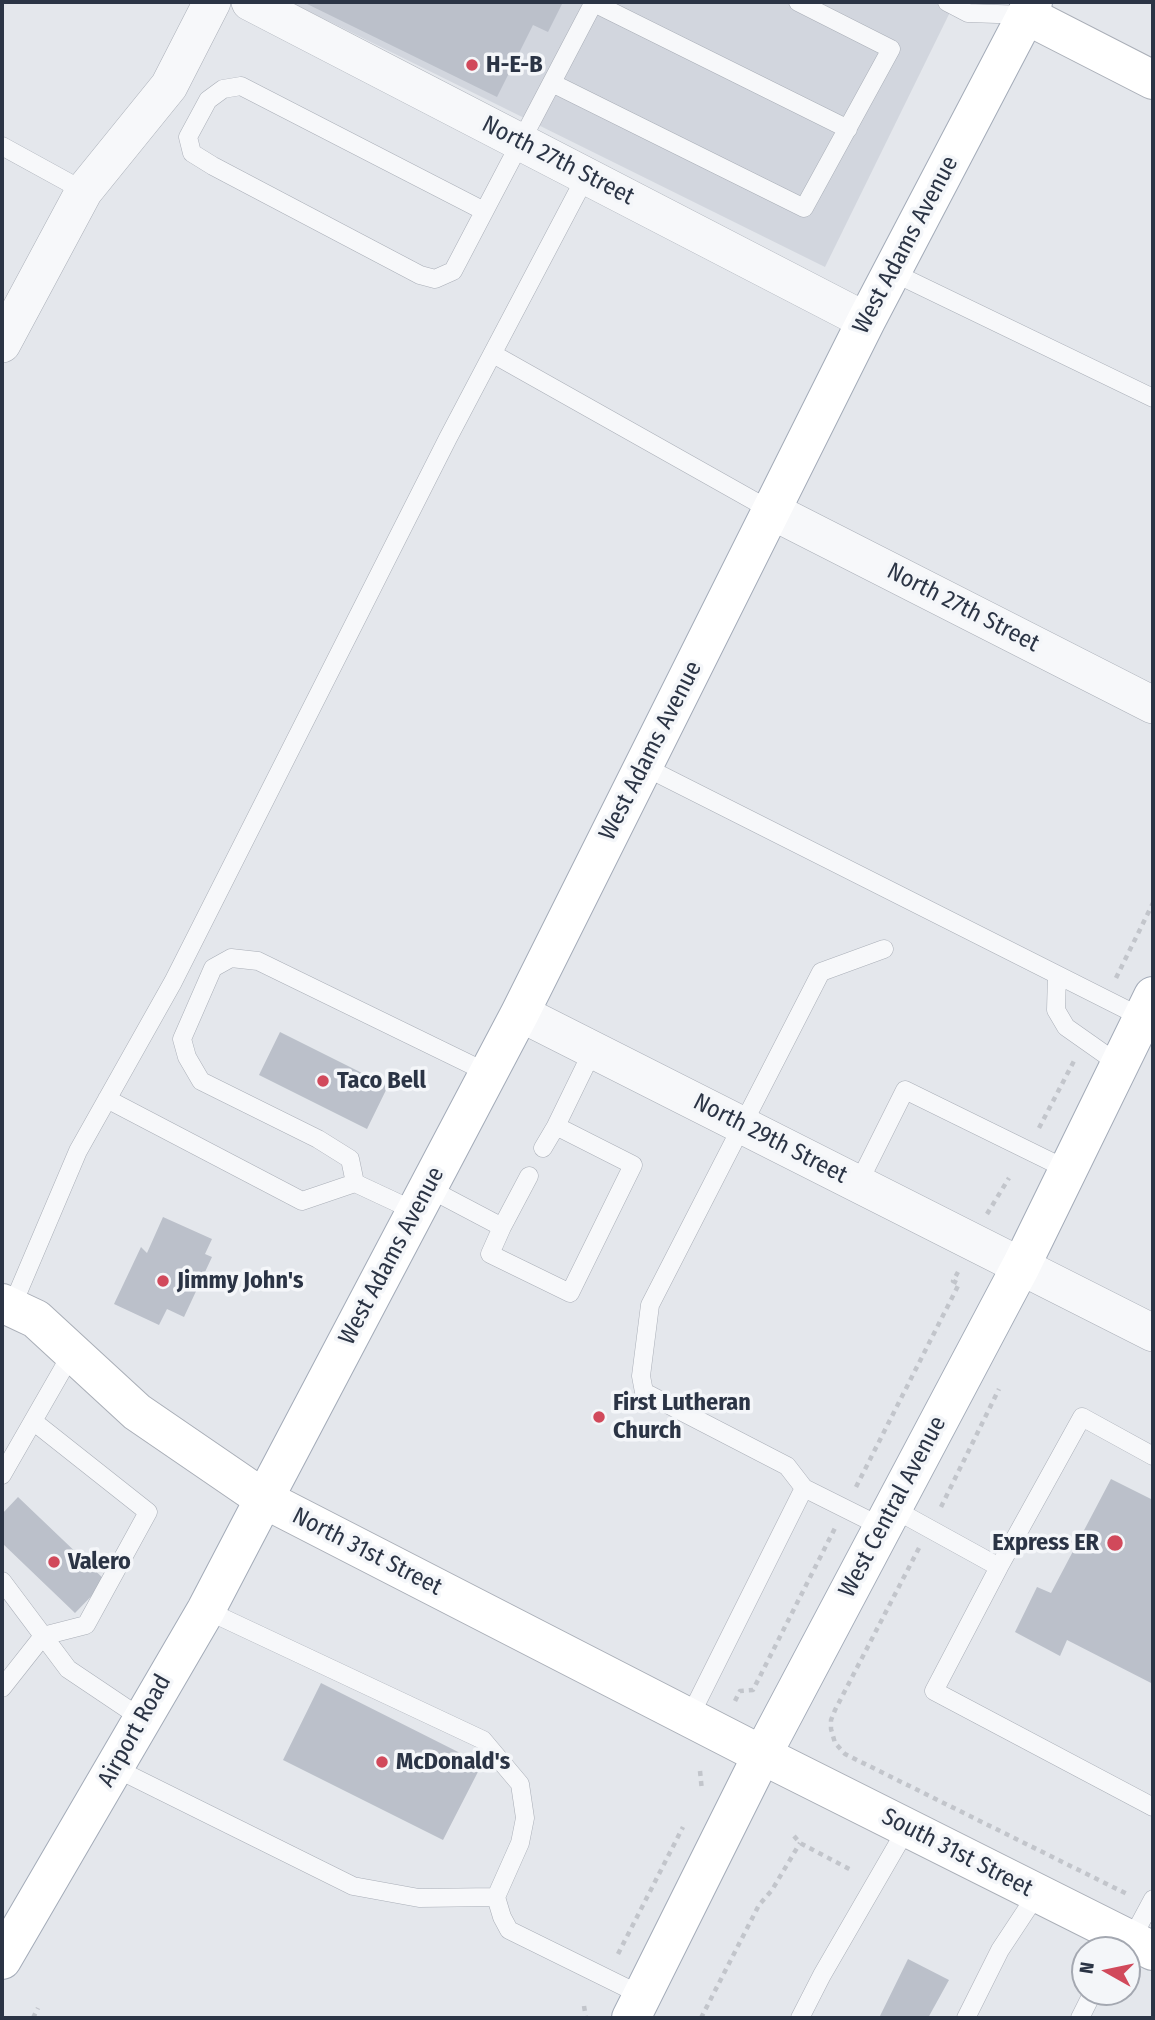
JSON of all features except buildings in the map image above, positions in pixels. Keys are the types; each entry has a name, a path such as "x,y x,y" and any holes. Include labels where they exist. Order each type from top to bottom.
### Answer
{"main road":[{"path":"1025,6 1153,80"},
{"name":"West Adams Avenue","path":"264,1499 520,1013 1025,6"},
{"name":"West Central Avenue","path":"637,2007 762,1755 1020,1266 1120,1065 1150,1012"},
{"name":"North 31st Street","path":"5,1311 36,1319 137,1412 264,1499 762,1755"},
{"name":"Airport Road","path":"2,1960 205,1610 264,1499"},
{"name":"South 31st Street","path":"762,1755 1115,1936"}],"street":[{"path":"2,344 84,191 169,86 212,2"},
{"name":"North 27th Street","path":"250,2 866,321"},
{"name":"North 27th Street","path":"772,511 1153,705"},
{"name":"North 29th Street","path":"520,1013 1153,1333"}],"lane":[{"path":"484,211 241,86 223,89 208,100 188,137 192,153 213,166 420,275 435,279 453,271 594,2 848,129"},
{"path":"947,2 968,13 1025,6"},
{"path":"552,83 804,208 891,49 806,3"},
{"path":"2,146 84,191"},
{"path":"5,1311 78,1151 173,982 586,176"},
{"path":"892,271 1153,398"},
{"path":"493,354 772,511"},
{"path":"643,766 1057,975 1150,1012"},
{"path":"884,949 821,972 650,1305 641,1376 644,1392 787,1466 804,1488 887,1518 999,1567"},
{"path":"355,1183 349,1159 318,1139 201,1081 187,1057 182,1039 214,968 231,958 258,961 488,1073"},
{"path":"1057,975 1056,1010 1066,1027 1120,1065"},
{"path":"543,1148 593,1050"},
{"path":"858,1184 905,1090 1068,1170"},
{"path":"107,1099 302,1201 355,1183 421,1200 502,1227"},
{"path":"529,1176 490,1254 570,1293 633,1165 556,1126"},
{"path":"2,1475 72,1353"},
{"path":"1153,1456 1082,1417 934,1691 1153,1807"},
{"path":"2,1688 43,1636 86,1625 148,1512 33,1422"},
{"path":"689,1718 804,1488"},
{"path":"2,1581 68,1669 141,1718"},
{"path":"205,1610 483,1740 520,1784 525,1818 520,1843 496,1897 509,1930 637,2007"},
{"path":"115,1768 354,1886 419,1898 496,1897"},
{"path":"800,2018 907,1828"},
{"path":"966,2018 1000,1950 1037,1894"},
{"path":"1134,1936 1153,1899"}],"path":[{"path":"1112,985 1153,903"},
{"path":"1037,1132 1080,1050"},
{"path":"986,1214 1009,1178"},
{"path":"993,1204 999,1208"},
{"path":"855,1491 959,1284 953,1281 958,1271"},
{"path":"733,1705 740,1691 752,1690 838,1522"},
{"path":"697,1801 703,1789 700,1771"},
{"path":"618,1954 684,1825"},
{"path":"794,1836 800,1843 855,1873"},
{"path":"701,2018 759,1905 772,1890 800,1843"},
{"path":"584,2006 586,2018"},
{"path":"33,2018 38,2008"}],"shaded area":[{"path":"290,2 955,2 825,267"}],"place":[{"name":"H-E-B","path":"472,65"},
{"name":"Taco Bell","path":"323,1081"},
{"name":"Jimmy John's","path":"163,1281"},
{"name":"First Lutheran Church","path":"599,1417"},
{"name":"Express ER","path":"1115,1543"},
{"name":"Valero","path":"54,1562"},
{"name":"McDonald's","path":"382,1762"}]}
